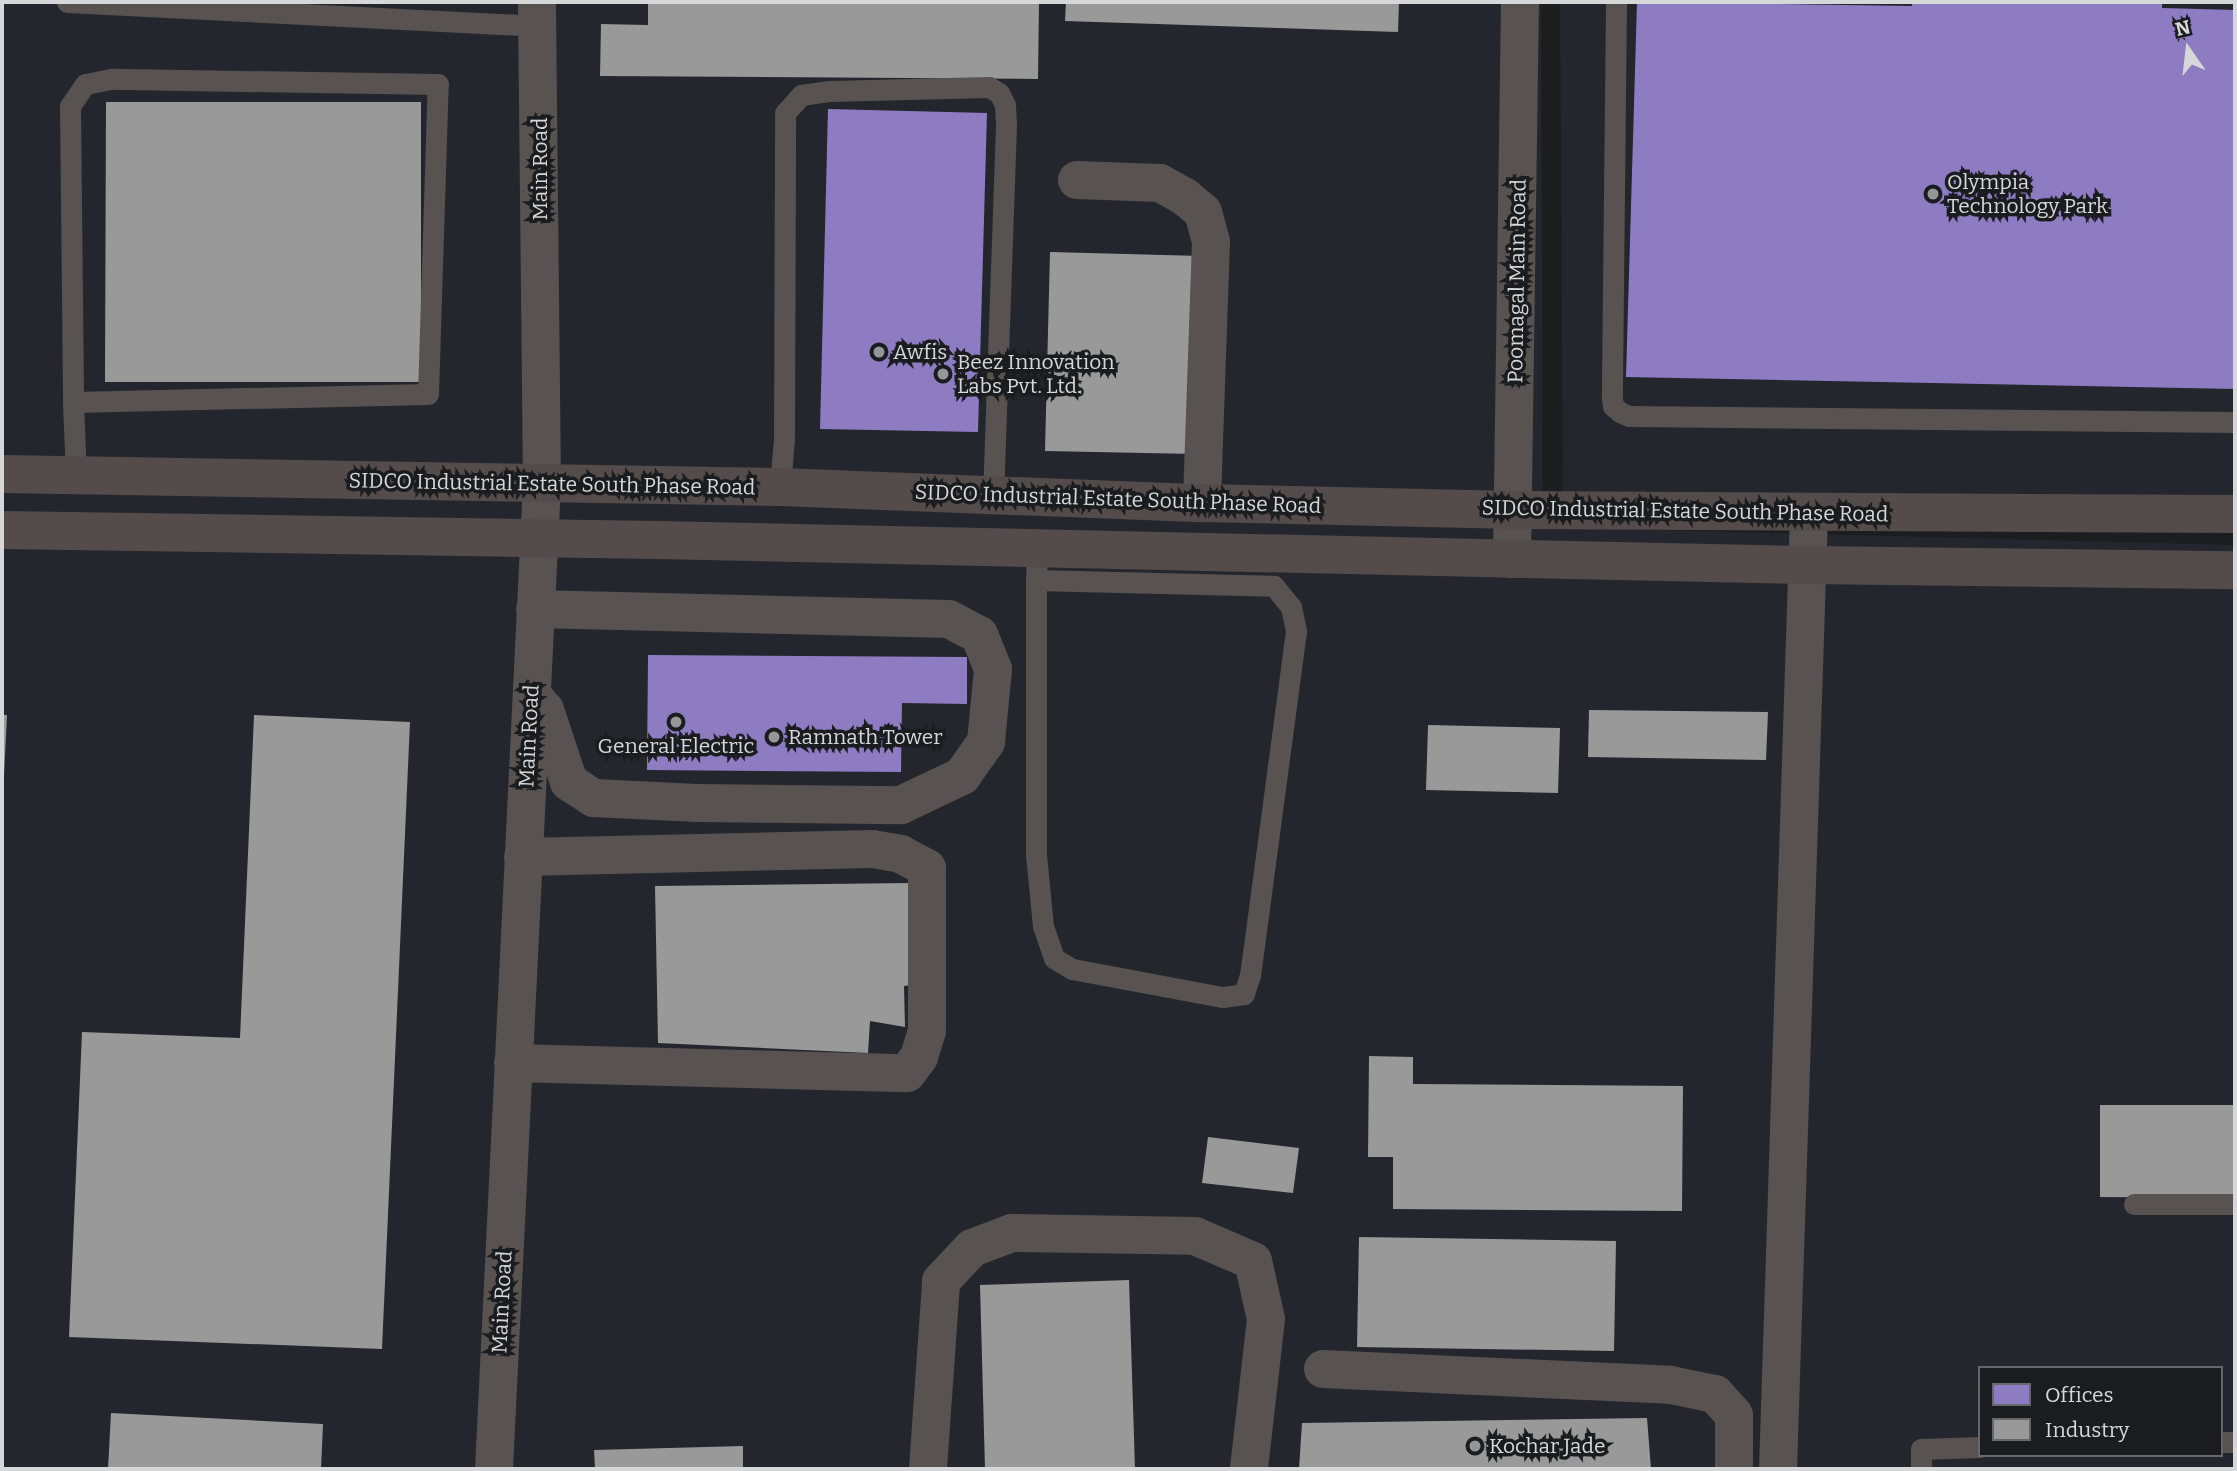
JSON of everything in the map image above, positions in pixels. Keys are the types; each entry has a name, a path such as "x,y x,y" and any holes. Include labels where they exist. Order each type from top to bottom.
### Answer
{"main road":[{"name":"SIDCO Industrial Estate South Phase Road","path":"2,474 780,487 1202,503 1514,510 1809,514 2235,514"},
{"path":"2,530 539,540 1037,565 1512,559 2235,570"}],"street":[{"name":"Poomagal Main Road","path":"1512,559 1520,2"},
{"name":"Main Road","path":"494,1469 542,484 537,14"},
{"path":"1077,180 1160,183 1185,197 1203,212 1211,242 1202,503"},
{"path":"1777,1469 1809,514"},
{"path":"531,693 545,710 569,782 594,798 697,803 901,805 962,776 986,742 993,669 979,635 949,619 535,610"},
{"path":"513,1063 907,1073 919,1057 927,1031 927,868 901,855 873,849 523,857"},
{"path":"928,1469 941,1280 972,1248 1012,1233 1195,1236 1253,1261 1266,1319 1249,1469"},
{"path":"1323,1369 1671,1385 1715,1394 1734,1415 1734,1469"}],"lane":[{"path":"67,2 537,14"},
{"path":"1616,2 1612,398 1613,406 1620,411 1629,416 2235,422"},
{"path":"73,402 428,394 438,84 111,79 85,83 70,106 73,402 76,476"},
{"path":"780,487 784,438 785,113 801,95 830,91 989,87 999,93 1005,106 1006,125 993,495"},
{"path":"1037,565 1274,586 1292,607 1296,631 1250,975 1244,994 1222,997 1086,972 1072,969 1054,958 1043,926 1036,855 1037,565"},
{"path":"2134,1204 2235,1204"},
{"path":"1921,1469 1921,1449 1978,1447"}],"shaded area":[{"path":"2,2 1541,2 1543,527 2235,545 2235,1469 2,1469"},
{"name":"Olympia Technology Park","path":"1560,2 2235,2 2235,524 1563,511"}],"building: Offices":[{"name":"Olympia Technology Park","path":"1637,2 1912,6 1912,2 2162,2 2162,8 2235,10 2235,389 1626,377"},
{"path":"828,109 987,113 978,432 820,429"},
{"name":"Ramnath Tower","path":"648,655 967,657 967,704 902,703 901,772 647,770"}],"building: Industry":[{"path":"648,2 1039,2 1038,79 600,76 601,24 648,25"},
{"path":"1066,2 1399,2 1398,32 1065,21"},
{"path":"106,102 421,102 421,382 105,382"},
{"path":"1050,252 1201,256 1195,454 1045,451"},
{"path":"1589,710 1768,712 1766,760 1588,757"},
{"path":"2,715 7,715 4,776 2,776"},
{"path":"254,715 410,722 382,1349 69,1337 82,1032 240,1038"},
{"path":"1428,725 1560,728 1558,793 1426,790"},
{"path":"911,883 912,985 904,986 905,1027 870,1021 868,1053 658,1043 655,886"},
{"path":"1369,1056 1413,1057 1413,1084 1683,1086 1682,1211 1393,1209 1393,1157 1368,1157"},
{"path":"2100,1105 2235,1105 2235,1198 2100,1197"},
{"path":"1208,1137 1299,1148 1293,1193 1202,1183"},
{"path":"1359,1237 1616,1241 1614,1351 1357,1347"},
{"path":"1129,1280 1135,1469 985,1469 980,1285"},
{"path":"111,1413 323,1424 321,1469 108,1469"},
{"name":"Kochar Jade","path":"1647,1418 1651,1469 1299,1469 1302,1423"},
{"path":"743,1446 743,1469 595,1469 594,1450"}],"place":[{"name":"Olympia Technology Park","path":"1933,194"},
{"name":"Awfis","path":"879,352"},
{"name":"Beez Innovation Labs Pvt. Ltd.","path":"943,374"},
{"name":"General Electric","path":"676,722"},
{"name":"Ramnath Tower","path":"774,737"},
{"name":"Kochar Jade","path":"1475,1446"}]}
